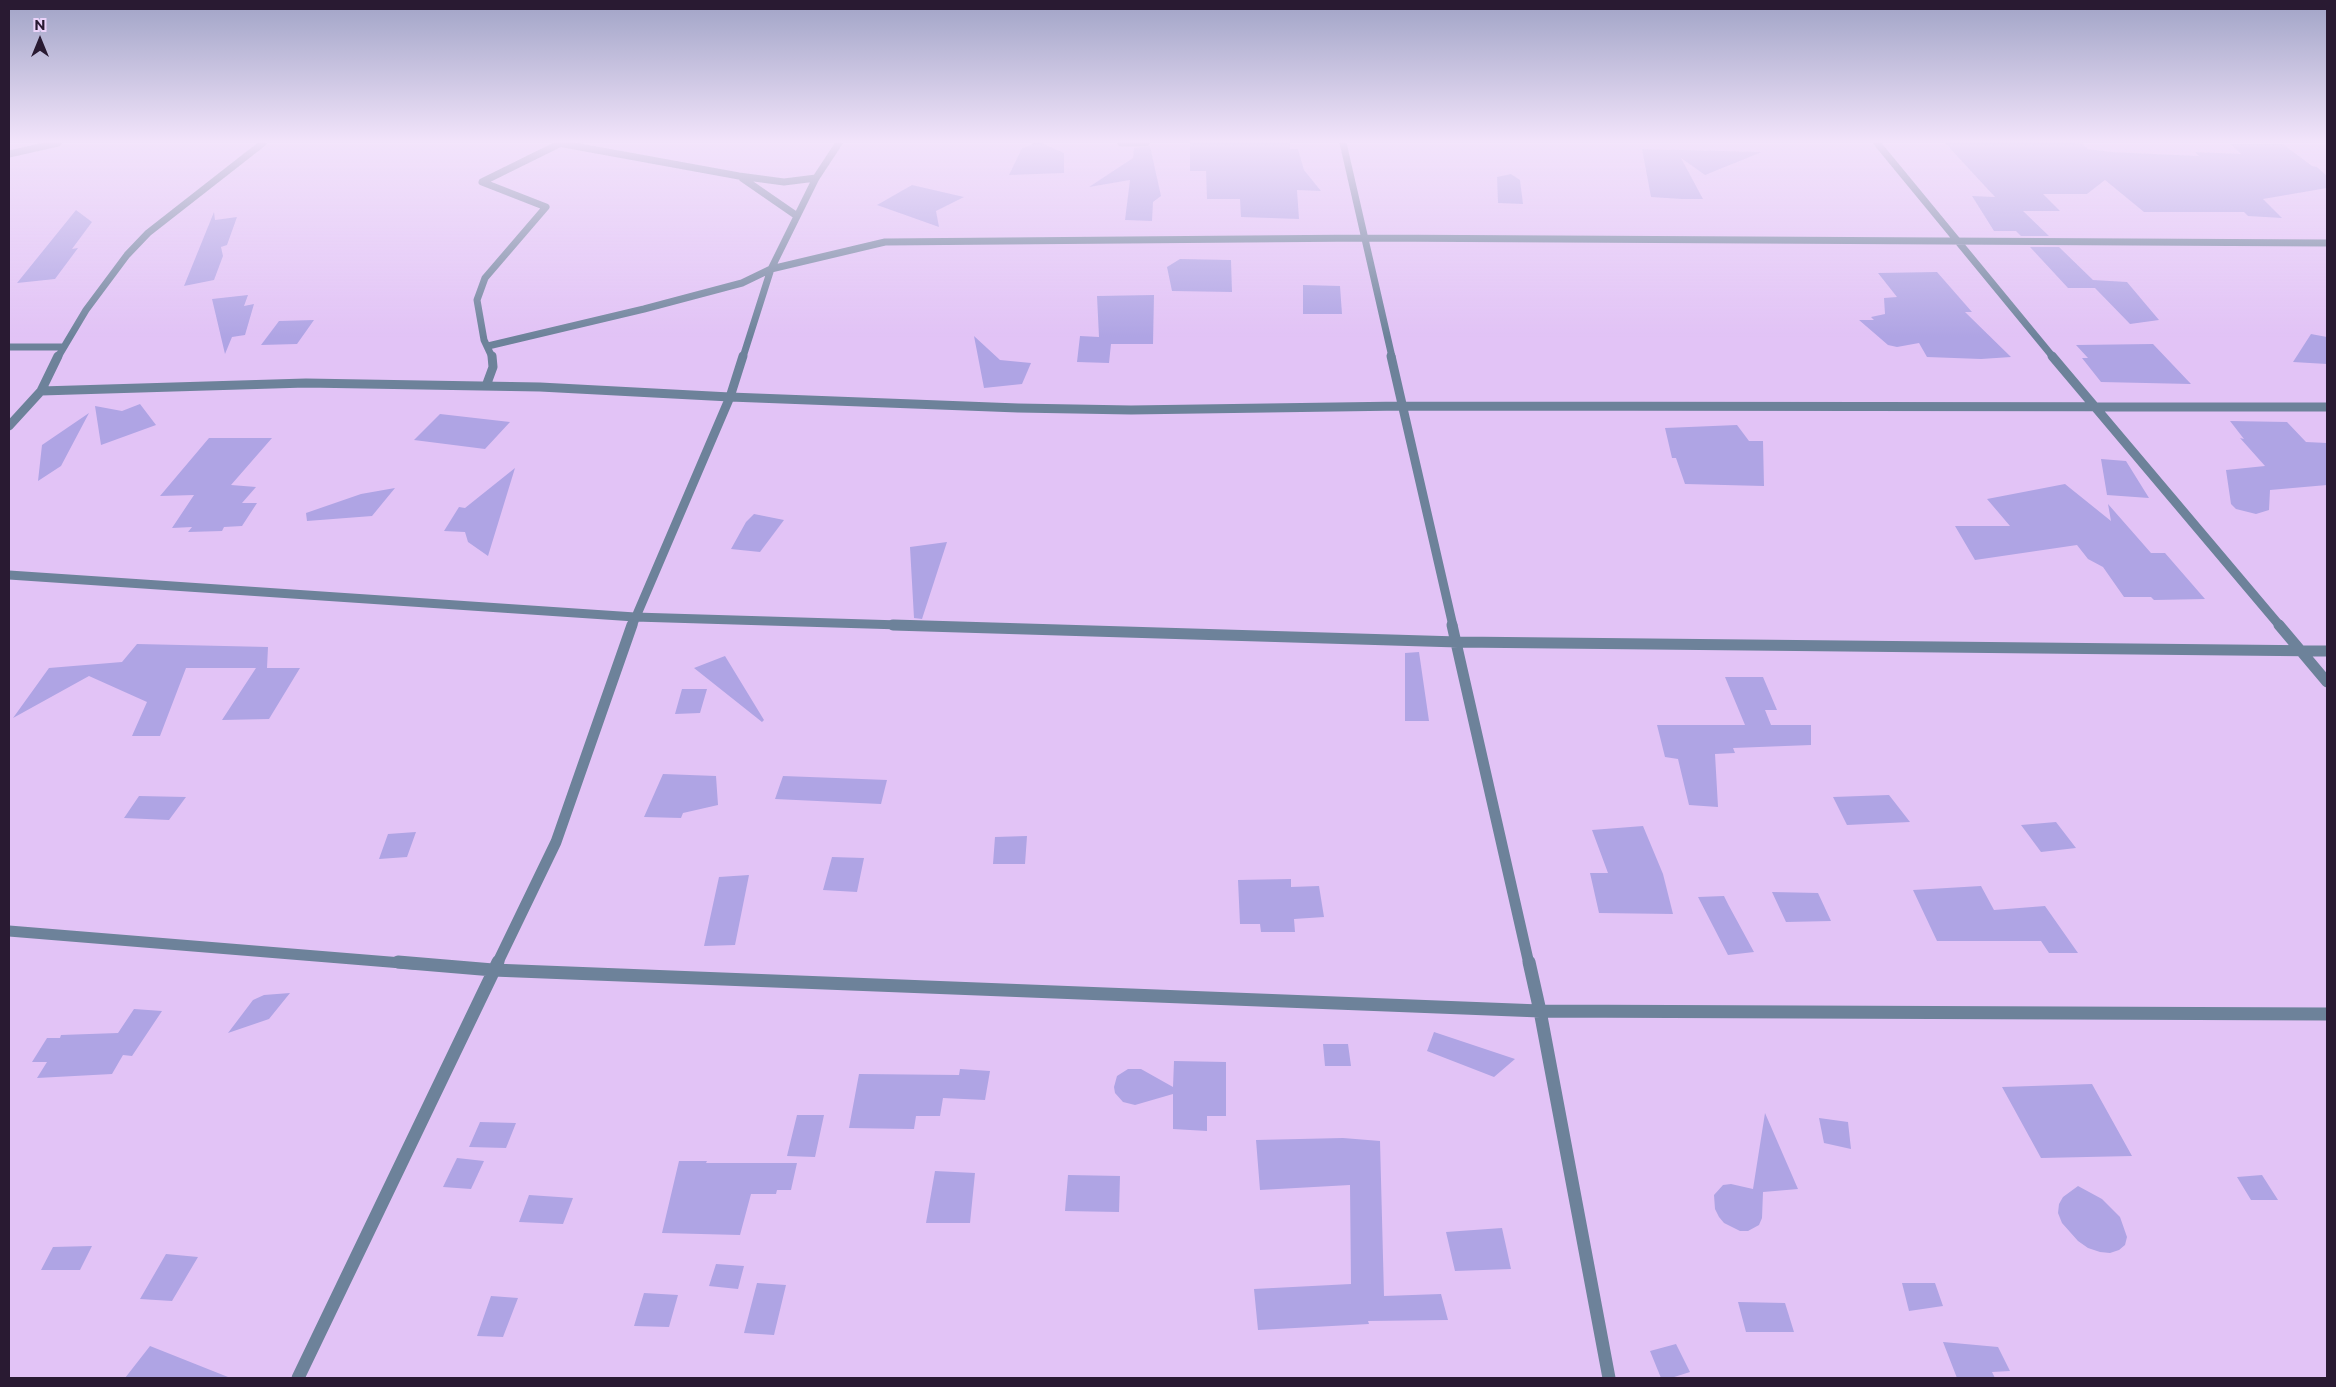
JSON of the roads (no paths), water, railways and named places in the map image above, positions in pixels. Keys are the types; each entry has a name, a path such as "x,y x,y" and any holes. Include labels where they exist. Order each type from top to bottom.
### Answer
{"street":[{"path":"9,426 41,391 63,347 127,255 148,233 180,208"},
{"path":"486,386 493,367 492,354 484,340 477,300 479,290 485,278 545,208"},
{"path":"785,208 797,216"},
{"path":"298,1378 556,842 635,617 730,397 771,270 801,208"},
{"path":"1360,208 1402,406 1458,642 1540,1011 1609,1378"},
{"path":"1931,208 2094,406 2327,682"},
{"path":"488,346 644,309 742,283 771,270 885,242 1367,238 2327,243"},
{"path":"9,347 63,347"},
{"path":"41,391 306,383 486,386 1018,408 1131,410 1402,406 2327,407"},
{"path":"9,575 635,617 1458,642 2327,651"},
{"path":"9,931 493,970 1540,1011 2327,1014"}]}
